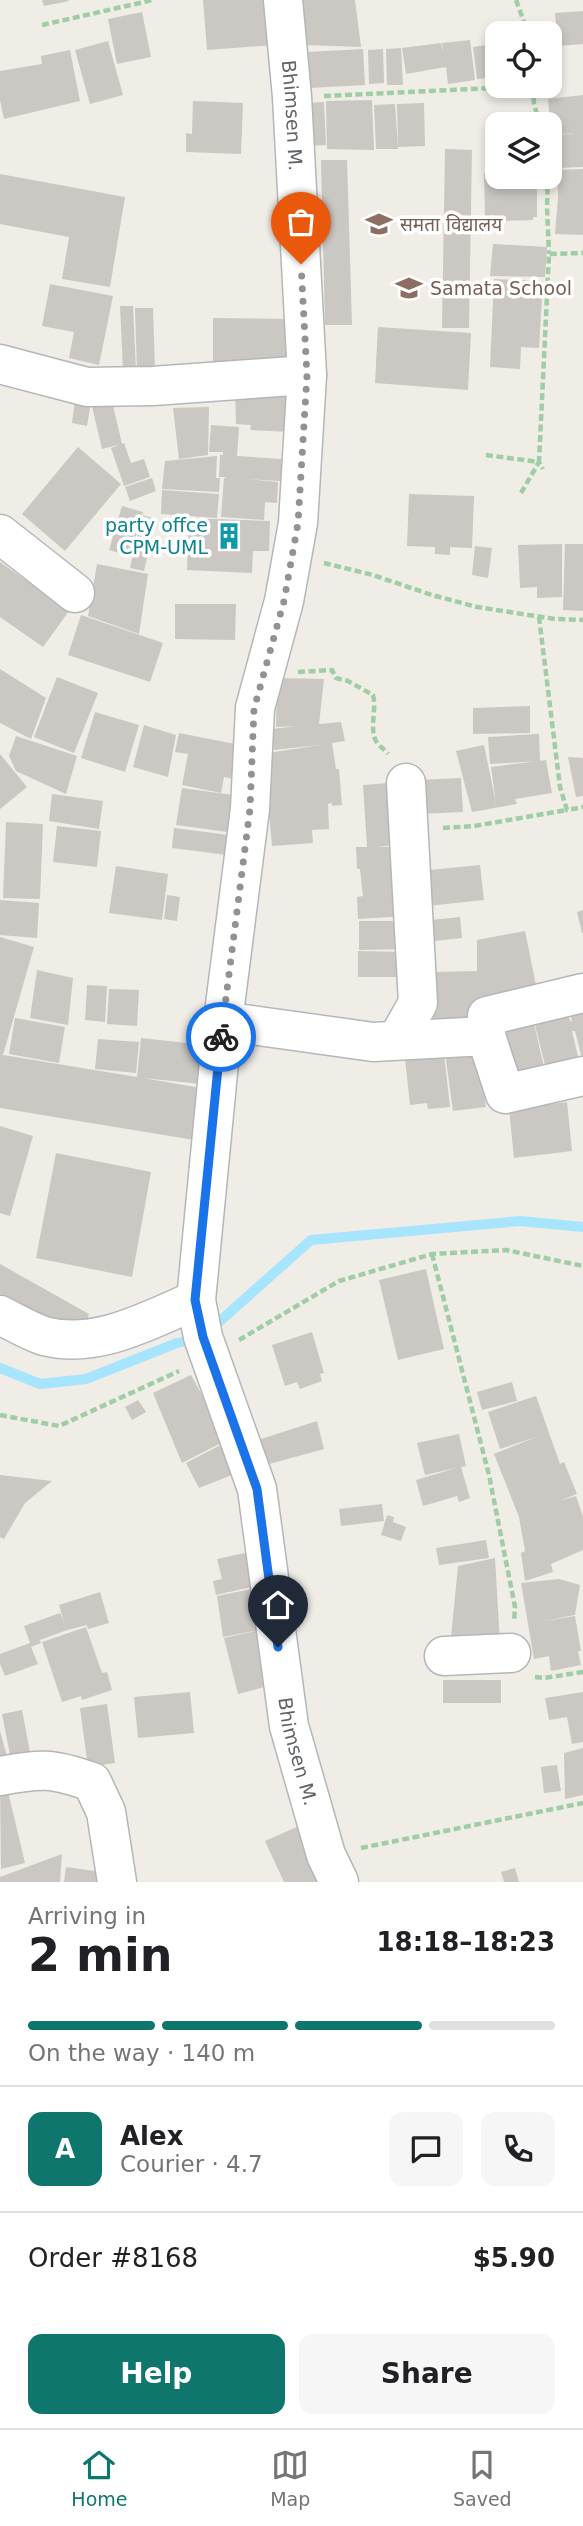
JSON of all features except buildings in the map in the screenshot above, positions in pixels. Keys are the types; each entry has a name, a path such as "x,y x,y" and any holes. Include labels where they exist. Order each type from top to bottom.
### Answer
{"street":[{"name":"Bhimsen M.","path":"283,0 292,97 307,375 298,523 284,601 254,709 250,809 223,1021 195,1300 203,1337 257,1489 289,1726 333,1868"},
{"path":"0,364 87,387 153,386 307,375"},
{"path":"0,534 75,593"},
{"path":"397,1040 418,1003 406,785"},
{"path":"583,993 486,1016 486,1036 505,1094 583,1076"},
{"path":"223,1021 373,1042 486,1036"},
{"path":"0,1315 42,1335 65,1340 90,1339 135,1326 195,1300"},
{"path":"444,1656 511,1653"},
{"path":"0,1776 46,1769 65,1772 92,1782 106,1812 117,1882"}],"path":[{"path":"42,25 153,0"},
{"path":"516,0 524,21"},
{"path":"292,97 485,88"},
{"path":"521,493 539,462 549,254 548,189"},
{"path":"549,254 583,253"},
{"path":"486,455 539,462 543,468"},
{"path":"292,556 373,575 466,604 539,617 583,620"},
{"path":"539,617 560,787 567,810"},
{"path":"265,665 292,672 332,670 336,678 348,681 373,695 373,730 377,744 388,753 406,785"},
{"path":"409,829 474,826 583,807"},
{"path":"0,1415 59,1426 211,1356 339,1281 432,1254 506,1250 583,1266"},
{"path":"432,1254 492,1488 515,1607 509,1674 544,1678 583,1672"},
{"path":"333,1868 583,1803"}],"waterway":[{"path":"210,1330 311,1240 520,1221 583,1227"},
{"path":"0,1368 40,1384 86,1379 177,1343 194,1339"}],"way so far":[{"path":"221,1037 250,809 254,709 284,601 298,523 307,375 301,264"}],"place":[{"name":"समता विद्यालय","path":"379,224"},
{"name":"Samata School","path":"409,288"},
{"name":"party offce CPM-UML","path":"229,536"}],"route":[{"path":"221,1037 195,1300 203,1337 257,1489 278,1647"}]}
